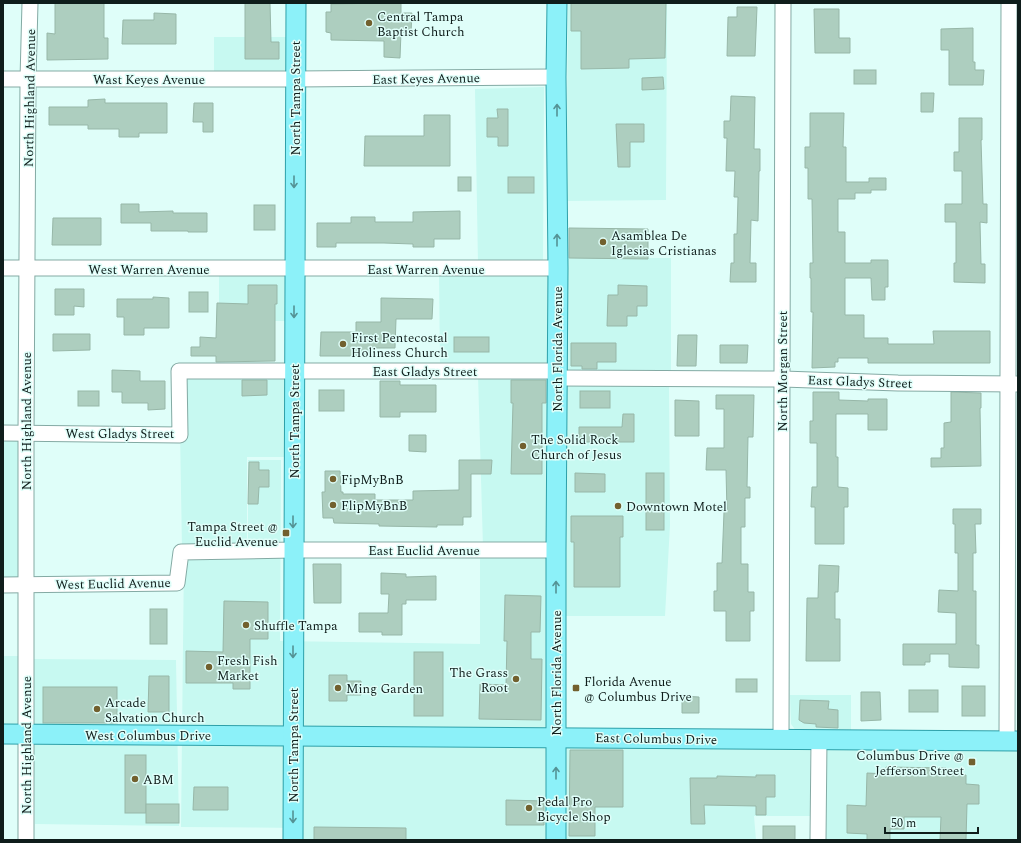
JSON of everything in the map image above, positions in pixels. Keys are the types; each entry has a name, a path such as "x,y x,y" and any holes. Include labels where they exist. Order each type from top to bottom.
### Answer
{"main road":[{"name":"North Tampa Street","path":"293,840 296,3"},
{"name":"North Florida Avenue","path":"556,840 558,268 556,77 557,3"},
{"name":"West Columbus Drive","path":"3,734 293,736"},
{"name":"East Columbus Drive","path":"293,736 1013,741"}],"street":[{"name":"North Highland Avenue","path":"26,840 26,433 28,79 30,3"},
{"name":"North Morgan Street","path":"781,740 783,3"},
{"path":"1008,3 1013,134 1013,741"},
{"name":"East Keyes Avenue","path":"295,79 556,77"},
{"name":"Wast Keyes Avenue","path":"3,79 295,79"},
{"name":"West Warren Avenue","path":"3,268 294,269"},
{"name":"East Warren Avenue","path":"294,269 558,268"},
{"name":"West Gladys Street","path":"3,433 180,435 179,371 294,371"},
{"name":"East Gladys Street","path":"294,371 1013,384"},
{"name":"East Euclid Avenue","path":"293,550 556,550"},
{"name":"West Euclid Avenue","path":"3,585 177,583 181,552 293,550"},
{"path":"818,840 819,740"}],"shaded area":[{"path":"568,3 667,3 666,200 566,201"},
{"path":"214,37 293,37 293,77 214,77"},
{"path":"544,87 543,264 478,265 475,89"},
{"path":"568,258 671,258 671,373 567,372"},
{"path":"293,269 293,321 219,321 219,271"},
{"path":"439,270 556,270 556,368 440,368"},
{"path":"292,371 289,457 247,457 247,549 182,549 179,372"},
{"path":"478,375 547,375 548,383 669,384 670,525 665,616 566,616 564,547 483,547"},
{"path":"3,435 24,435 24,581 3,581"},
{"path":"248,460 281,460 280,641 480,644 480,557 547,557 550,747 810,748 810,816 754,816 756,840 302,840 302,828 181,827 184,557 248,557"},
{"path":"3,656 23,656 23,731 3,731"},
{"path":"32,659 176,660 179,826 35,824"},
{"path":"790,695 851,695 851,732 797,732 791,724"},
{"path":"827,746 1018,750 1018,840 825,840"}],"building":[{"path":"55,3 104,3 104,38 108,38 108,59 47,60 47,33 55,34"},
{"path":"245,3 270,3 271,42 279,42 279,59 245,59"},
{"name":"Central Tampa Baptist Church","path":"401,3 401,13 412,13 411,32 401,32 400,58 384,57 384,41 331,40 331,33 326,32 326,12 331,12 331,4"},
{"path":"571,3 666,3 665,58 629,59 629,68 581,69 581,31 571,31"},
{"path":"737,7 757,7 755,56 727,56 728,17 737,17"},
{"path":"814,9 839,9 839,38 850,38 850,53 815,53"},
{"path":"154,13 176,14 176,44 122,44 123,20 154,20"},
{"path":"973,28 973,62 975,62 975,70 984,70 983,85 949,85 949,50 941,50 941,29"},
{"path":"854,70 876,70 876,84 854,84"},
{"path":"663,77 664,89 642,90 642,78"},
{"path":"921,93 934,93 933,112 921,112"},
{"path":"731,96 755,97 754,149 760,149 760,171 758,221 751,220 750,263 756,263 756,282 730,282 731,263 734,263 734,234 737,234 738,197 734,197 735,171 726,171 727,138 724,138 724,121 730,121"},
{"path":"105,99 105,103 167,103 167,133 139,133 139,137 119,137 119,129 88,129 88,125 49,125 49,107 88,107 88,100"},
{"path":"194,103 213,103 213,132 203,132 203,122 193,122"},
{"path":"497,109 508,109 508,146 498,146 498,137 487,137 487,118 498,118"},
{"path":"810,113 844,113 843,147 846,147 846,182 869,182 869,178 886,178 886,190 871,190 871,193 855,193 855,199 838,199 838,232 845,232 845,263 871,263 871,260 888,260 888,287 885,287 885,300 872,300 871,278 845,278 845,315 864,315 864,338 888,338 888,344 934,344 933,331 990,331 990,363 868,363 868,358 838,358 838,362 835,362 835,367 812,368 813,312 811,312 810,263 813,263 812,199 808,199 808,168 805,168 805,147 810,147"},
{"path":"424,115 450,115 450,166 364,166 365,136 424,136"},
{"path":"959,118 982,118 981,140 983,204 987,204 987,223 980,222 981,264 985,264 985,283 954,282 954,263 956,263 956,222 945,222 945,204 962,204 962,171 954,171 954,152 959,152"},
{"path":"616,124 644,124 644,142 630,142 630,167 618,167"},
{"path":"458,177 471,177 471,191 458,191"},
{"path":"508,177 534,177 534,193 508,193"},
{"path":"121,204 139,204 139,212 173,211 173,213 207,213 207,232 151,231 151,223 121,223"},
{"path":"254,205 275,205 275,230 254,230"},
{"path":"460,211 460,239 434,239 434,247 413,247 413,244 336,243 336,247 317,247 317,223 351,223 351,217 375,217 375,222 413,222 413,212"},
{"path":"53,218 101,218 101,245 52,245"},
{"path":"569,228 648,229 648,259 569,258"},
{"path":"248,285 277,285 277,304 275,304 275,361 216,362 216,356 191,356 191,347 200,347 200,337 216,338 217,303 248,304"},
{"path":"618,285 647,286 647,306 637,306 637,316 627,316 627,326 607,326 608,295 618,295"},
{"path":"55,289 84,289 84,307 74,306 74,315 55,315"},
{"path":"189,292 208,292 208,312 189,312"},
{"path":"153,297 169,298 169,328 144,328 144,335 124,335 124,317 117,317 117,299 153,299"},
{"path":"381,298 433,299 432,319 396,319 395,348 371,348 371,356 320,356 321,332 356,332 356,322 381,322"},
{"path":"53,334 90,334 90,350 53,351"},
{"path":"678,335 697,335 696,366 677,366"},
{"path":"454,337 489,337 489,352 454,352"},
{"path":"571,343 616,343 616,362 597,362 597,369 582,369 582,366 571,366"},
{"path":"720,345 748,345 747,363 720,363"},
{"path":"112,370 140,371 140,381 165,381 165,409 148,410 148,403 122,403 122,392 112,392"},
{"path":"242,380 267,380 267,395 242,396"},
{"path":"511,380 546,380 546,403 542,403 542,474 511,474 513,403 511,403"},
{"path":"380,381 400,381 400,385 436,385 436,412 400,412 400,417 380,417"},
{"path":"319,390 344,390 344,411 319,411"},
{"path":"78,391 99,391 99,406 78,406"},
{"path":"580,391 610,391 610,408 580,408"},
{"path":"813,392 839,392 839,400 868,401 868,399 887,399 887,430 868,430 868,414 836,414 838,487 848,488 848,507 844,507 844,544 815,544 815,507 811,507 812,487 817,487 817,443 810,443 810,421 813,421"},
{"path":"951,392 981,393 981,466 931,467 931,458 941,458 941,448 944,448 944,423 951,422"},
{"path":"716,395 754,395 753,437 748,437 747,487 750,487 750,498 745,498 745,527 741,527 741,564 748,564 748,592 754,592 754,611 750,611 750,641 726,641 726,611 714,611 714,591 717,591 717,563 722,563 724,512 727,512 726,470 706,470 707,448 724,448 724,409 716,409"},
{"path":"675,400 699,401 699,436 675,436"},
{"path":"623,414 634,414 634,442 579,442 579,427 622,427"},
{"path":"409,435 426,435 426,452 409,451"},
{"path":"459,460 492,460 491,474 471,474 471,517 463,517 463,525 437,525 437,527 379,526 379,524 334,523 333,518 323,518 322,492 325,492 325,471 340,471 341,492 343,492 343,494 375,494 375,500 413,500 413,491 459,490"},
{"path":"249,462 259,462 259,470 269,470 269,487 259,487 258,504 248,504"},
{"path":"575,473 605,474 605,492 575,492"},
{"path":"646,473 664,473 664,530 646,530"},
{"path":"953,509 981,509 981,524 975,524 976,553 973,553 973,591 976,591 976,645 979,645 979,668 949,667 949,654 930,654 930,662 925,662 925,665 903,665 903,644 956,644 956,613 938,612 939,590 958,591 958,553 955,553 955,524 953,524"},
{"path":"571,516 623,516 623,537 620,537 620,587 574,587 574,542 571,542"},
{"path":"313,564 341,564 341,603 314,603"},
{"path":"819,565 839,566 838,592 835,592 835,619 840,619 840,661 806,661 807,598 818,598"},
{"path":"381,573 406,574 406,577 436,576 436,600 406,600 406,604 402,604 402,635 382,635 382,632 359,632 359,613 388,613 389,594 381,594"},
{"path":"505,595 541,596 540,632 531,632 531,659 542,659 541,720 479,719 480,684 506,685 507,641 504,641"},
{"path":"224,601 268,602 268,639 250,639 250,689 233,689 233,683 186,683 186,651 223,652"},
{"path":"150,609 167,609 167,644 150,644"},
{"path":"414,652 443,652 443,716 414,716"},
{"name":"Ming Garden","path":"329,675 347,675 347,681 361,681 361,695 347,695 347,701 329,701"},
{"path":"149,676 169,676 169,712 148,712"},
{"path":"736,679 757,679 757,692 736,692"},
{"path":"962,686 985,686 985,716 962,716"},
{"path":"43,687 117,687 117,723 43,723"},
{"path":"909,690 938,690 938,712 909,712"},
{"path":"861,692 880,692 881,720 861,721"},
{"path":"682,696 699,697 699,713 682,713"},
{"path":"800,700 829,701 828,709 838,710 838,728 816,727 816,724 804,723 799,720"},
{"path":"570,750 623,750 623,807 595,807 595,836 569,836"},
{"name":"ABM","path":"125,755 146,755 146,813 125,813"},
{"path":"886,767 946,768 945,774 966,775 966,784 979,785 979,804 967,804 966,840 940,840 941,817 904,817 904,829 890,829 890,840 867,840 867,834 847,833 847,805 866,806 867,773 886,774"},
{"path":"756,775 775,775 775,797 766,797 766,815 756,815 756,806 704,805 705,824 691,824 690,778 717,778 717,776 756,777"},
{"path":"194,787 228,787 228,810 193,810"},
{"path":"506,800 544,801 544,825 506,825"},
{"path":"146,804 179,804 179,823 146,823"},
{"path":"763,826 795,826 795,840 763,840"},
{"path":"314,827 406,828 406,840 314,840"}],"place":[{"name":"Central Tampa Baptist Church","path":"369,23"},
{"name":"Asamblea De Iglesias Cristianas","path":"603,242"},
{"name":"First Pentecostal Holiness Church","path":"343,344"},
{"name":"The Solid Rock Church of Jesus","path":"523,446"},
{"name":"FipMyBnB","path":"333,479"},
{"name":"FlipMyBnB","path":"333,505"},
{"name":"Downtown Motel","path":"618,506"},
{"name":"Tampa Street @ Euclid Avenue","path":"286,533"},
{"name":"Shuffle Tampa","path":"246,625"},
{"name":"Fresh Fish Market","path":"209,667"},
{"name":"The Grass Root","path":"516,679"},
{"name":"Ming Garden","path":"338,688"},
{"name":"Florida Avenue @ Columbus Drive","path":"576,688"},
{"name":"Arcade Salvation Church","path":"97,709"},
{"name":"Columbus Drive @ Jefferson Street","path":"972,762"},
{"name":"ABM","path":"135,779"},
{"name":"Pedal Pro Bicycle Shop","path":"529,808"}]}
